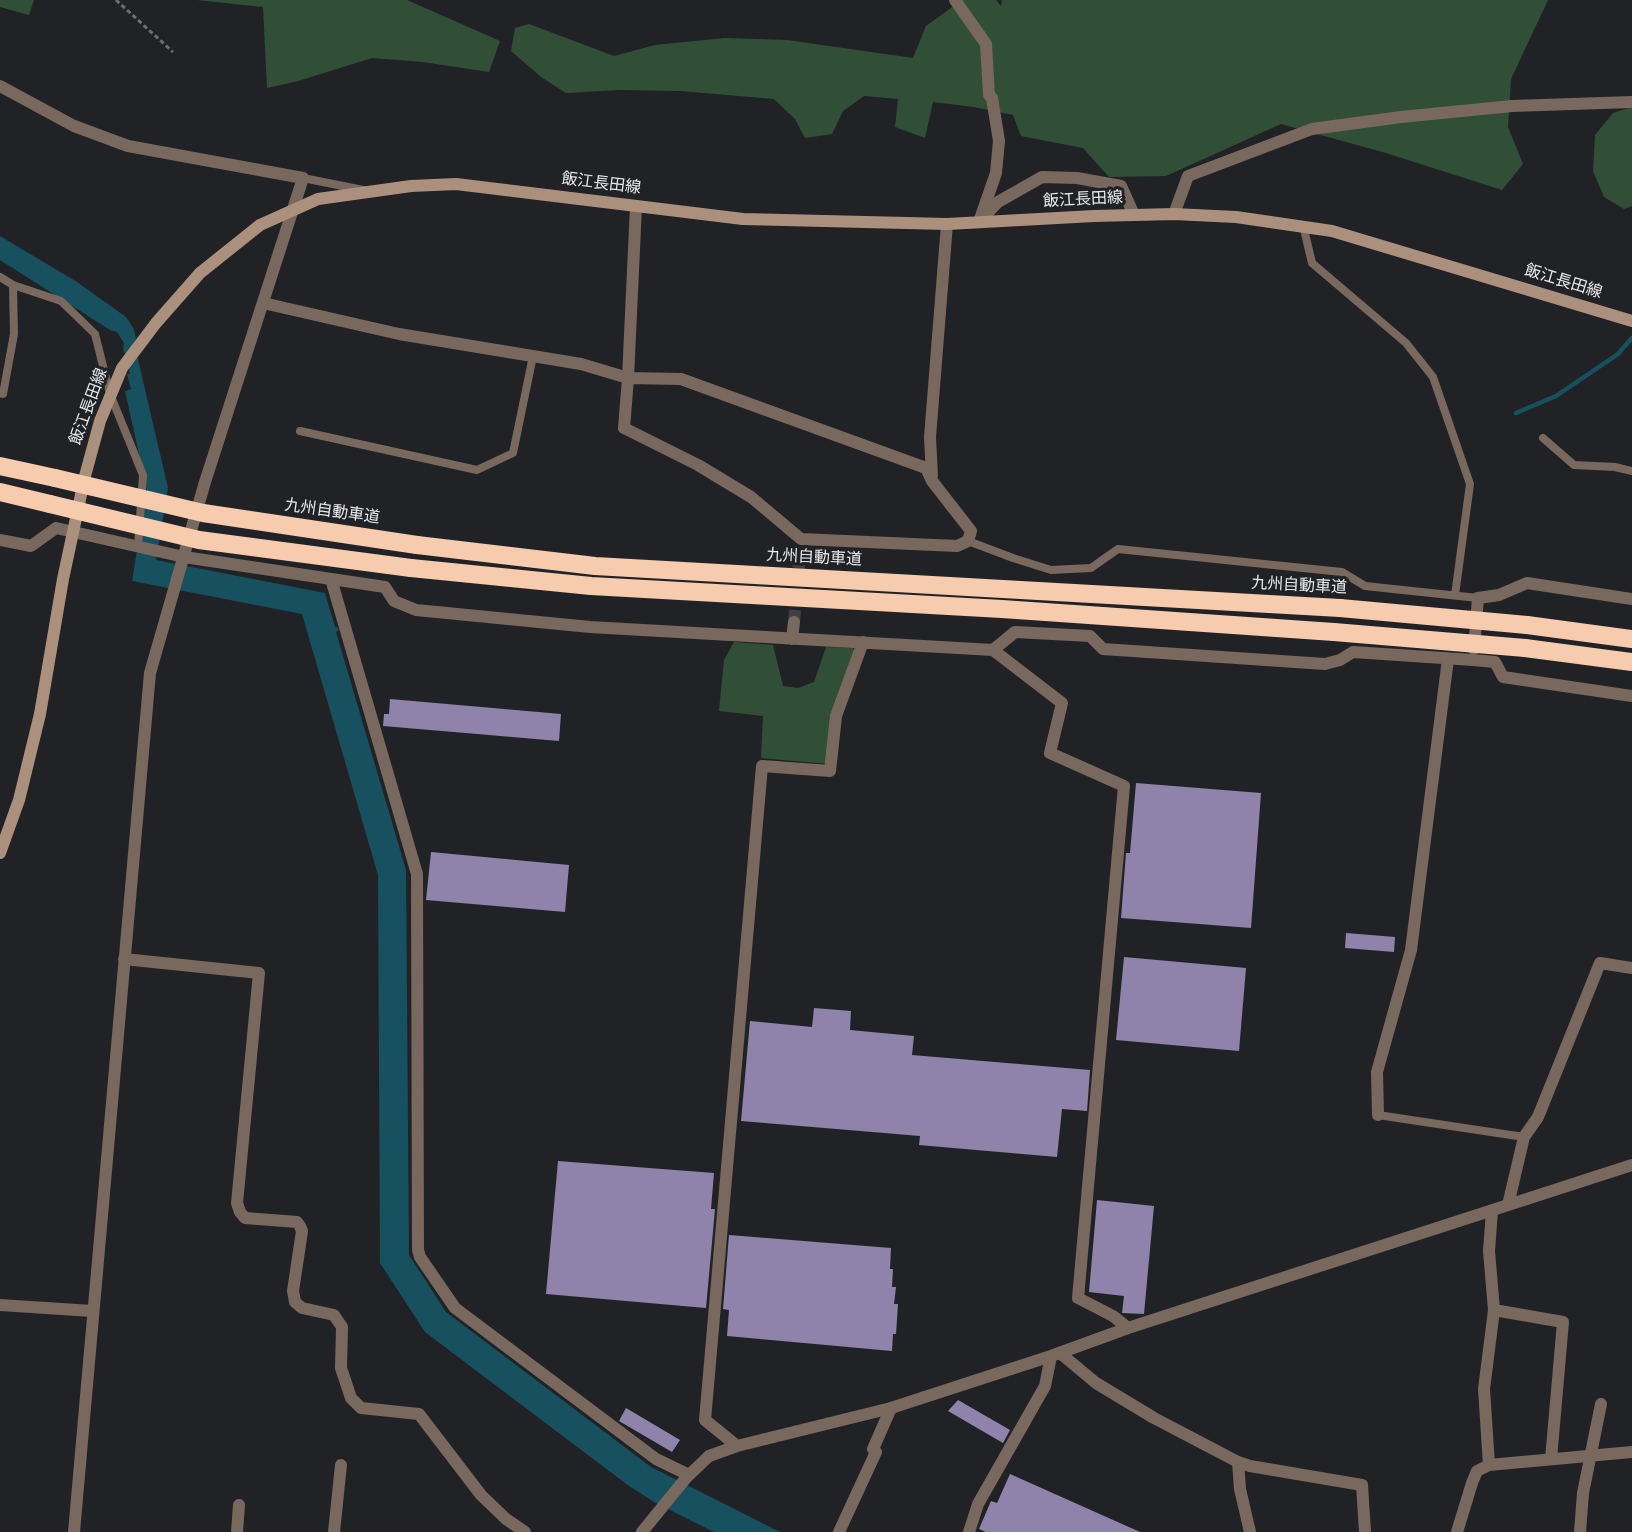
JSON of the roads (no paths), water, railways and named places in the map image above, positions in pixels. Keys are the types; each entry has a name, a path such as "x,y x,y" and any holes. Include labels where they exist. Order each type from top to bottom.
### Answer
{"highway":[{"name":"九州自動車道","path":"0,466 203,513 417,545 595,566 1340,608 1527,625 1632,639"},
{"path":"0,492 199,540 411,568 591,586 1002,609 1334,632 1525,648 1632,662"}],"main road":[{"name":"飯江長田線","path":"0,854 19,800 40,714 84,476 110,394 122,368 156,323 200,273 260,225 318,200 366,191 456,184 743,219 946,225 1134,215 1236,217 1304,225 1332,231 1632,321"}],"street":[{"path":"955,0 986,44 989,94 992,98 999,141 996,173 979,222"},
{"path":"0,86 74,126 128,146 303,178 205,482 150,673 74,1532"},
{"path":"1174,214 1188,176 1312,129 1512,106 1632,102"},
{"path":"979,222 998,202 1042,177 1077,178 1121,186 1134,215"},
{"path":"263,303 399,334 581,364 628,378 681,379 926,468 932,481 971,531 968,541 957,546 801,545 751,497 698,465 624,428 628,378 636,206"},
{"path":"932,481 930,437 946,225"},
{"path":"0,540 31,546 56,528 159,552 183,560 385,587 394,601 416,610 590,627 993,650 1062,703 1050,753 1124,786 1078,1298 1113,1316 1128,1328"},
{"path":"331,579 417,874 418,1250 420,1257 455,1308 656,1460 688,1477"},
{"path":"1473,660 1478,598 1499,595 1527,583 1632,599"},
{"path":"792,639 795,621"},
{"path":"993,650 1015,632 1090,636 1103,649 1325,664 1340,660 1353,652 1473,660 1495,662 1503,677 1632,696"},
{"path":"737,1446 705,1420 762,766 830,771 836,716 863,642"},
{"path":"1378,1115 1377,1072 1411,950 1448,659"},
{"path":"124,959 259,973 237,1203 240,1212 245,1218 297,1222 300,1226 302,1231 293,1291 295,1302 302,1308 334,1315 342,1328 341,1368 351,1398 361,1408 419,1414 482,1495 506,1519 525,1532"},
{"path":"1508,1205 1524,1137 1538,1118 1600,963 1632,968"},
{"path":"642,1532 688,1477 709,1456 737,1446 891,1408 1128,1328 1632,1165"},
{"path":"1489,1465 1484,1389 1494,1310 1489,1251 1492,1211"},
{"path":"0,1305 92,1311"},
{"path":"1494,1310 1563,1322 1551,1459"},
{"path":"1056,1354 1096,1383 1154,1418 1238,1462 1362,1485 1365,1532"},
{"path":"969,1532 978,1504 1045,1386 1056,1354"},
{"path":"1580,1532 1583,1493 1601,1404"},
{"path":"839,1532 876,1452 873,1449 891,1408"},
{"path":"1457,1532 1477,1471 1489,1465 1632,1452"},
{"path":"1238,1462 1240,1489 1250,1532"},
{"path":"334,1532 342,1465"},
{"path":"237,1532 239,1505"}],"lane":[{"path":"303,178 366,191"},
{"path":"1304,225 1312,263 1406,343 1433,377 1470,484 1455,595"},
{"path":"0,277 13,285 61,301 95,334 110,394 143,475 136,547"},
{"path":"0,393 3,394 14,334 13,285"},
{"path":"300,431 477,470 513,453 533,356"},
{"path":"1543,438 1574,465 1615,467 1632,471"},
{"path":"968,541 1051,570 1091,568 1118,549 1342,572 1365,586 1478,598"},
{"path":"1378,1115 1524,1137"}],"water":[{"path":"0,236 77,282 126,317 134,329 136,340 134,342 168,488 156,560 325,593 335,627 339,630 336,632 406,870 409,1255 446,1312 651,1467 780,1532 714,1532 654,1502 629,1486 425,1332 380,1263 378,875 302,614 132,581 147,490 125,391 131,389 127,374 130,374 128,363 123,349 124,343 117,332 110,330 0,260"}],"waterway":[{"path":"1516,413 1556,396 1618,354 1632,338"}],"tunnel":[{"path":"794,622 800,552"}]}
